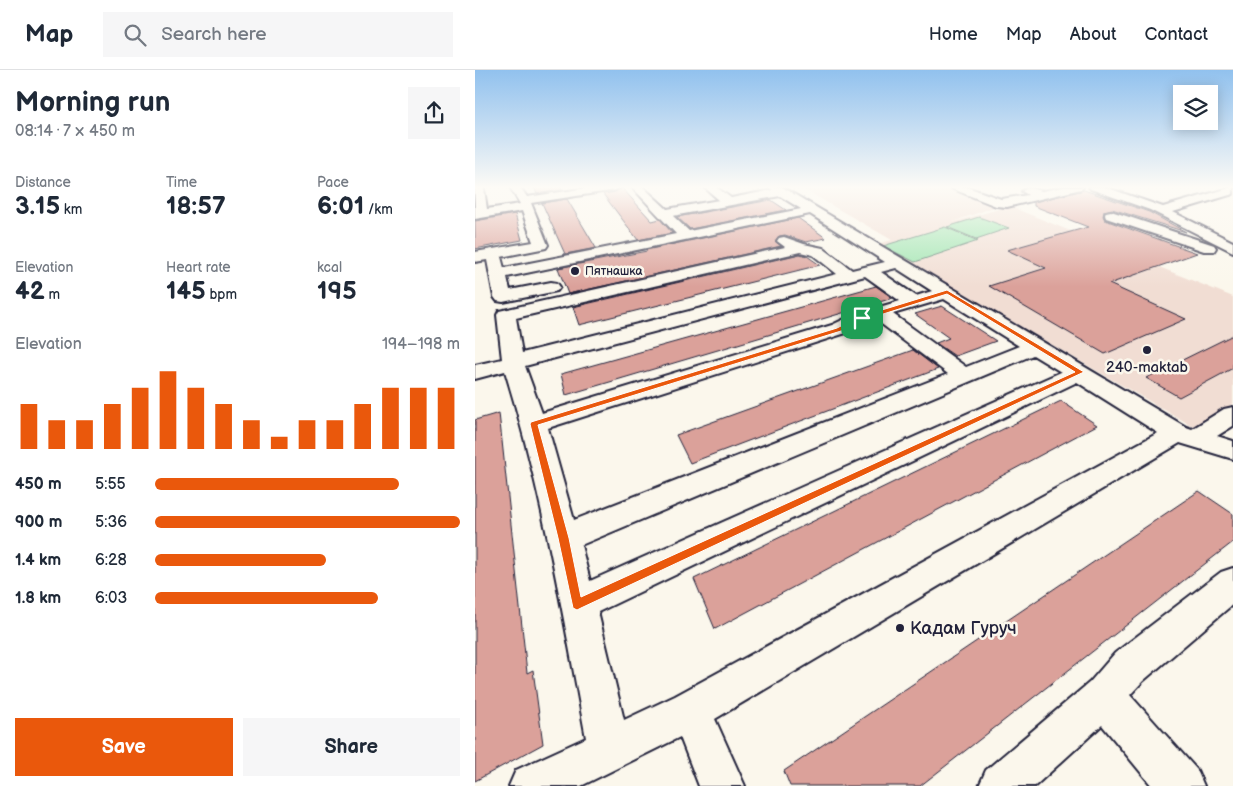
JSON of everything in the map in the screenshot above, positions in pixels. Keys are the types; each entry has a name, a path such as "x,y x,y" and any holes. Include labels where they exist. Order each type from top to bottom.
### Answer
{"street":[{"path":"475,257 541,245 528,220"},
{"path":"670,220 687,237"},
{"path":"498,274 766,220"},
{"path":"830,220 1185,436 1233,450"},
{"path":"1126,220 1188,242 1233,253"},
{"path":"1181,220 1233,248"},
{"path":"759,222 781,240 800,248 818,252 914,302"},
{"path":"1219,240 1233,236"},
{"path":"618,274 781,240"},
{"path":"505,306 800,248"},
{"path":"493,254 505,306 513,362 534,424 563,538 610,750"},
{"path":"475,372 899,263"},
{"path":"505,306 570,284"},
{"path":"534,424 839,329 862,318 947,292"},
{"path":"879,313 964,376"},
{"path":"563,538 1036,346"},
{"path":"577,604 1080,372"},
{"path":"532,786 690,711 1185,436 1233,415"},
{"path":"1002,786 1104,696 1129,666 1233,583"},
{"path":"1104,696 1181,786"},
{"path":"690,711 722,786"}],"shaded area":[{"name":"240-maktab","path":"858,220 957,220 950,223 959,220 1044,220 1233,297 1233,404 1196,428 877,244 892,240"}],"green space":[{"path":"968,220 988,220 1009,228 976,239 947,227"},
{"path":"945,227 978,241 915,262 883,246"}],"building":[{"path":"517,220 522,240 475,249 475,221"},
{"path":"550,220 580,220 596,248 565,254"},
{"path":"623,220 661,220 672,233 638,240"},
{"path":"681,220 733,220 690,229"},
{"path":"787,220 801,220 826,238 806,242 785,235 779,236 775,241 781,246 568,294 558,268"},
{"path":"1071,220 1106,220 1197,253 1109,284 1186,319 1105,354 989,286 1046,268 1007,250 1088,227"},
{"path":"1149,220 1165,220 1186,232"},
{"path":"800,254 807,256 820,265 579,325 573,307"},
{"path":"876,286 893,298 566,395 561,374"},
{"path":"942,306 996,341 955,356 936,343 949,338 915,314"},
{"path":"1233,335 1233,368 1179,397 1146,378"},
{"path":"913,350 938,369 690,463 676,435"},
{"path":"1061,401 1097,425 715,629 694,579"},
{"path":"499,413 527,673 533,670 543,744 475,781 475,420"},
{"path":"1199,491 1233,514 1233,542 920,786 790,786 784,771"}],"place":[{"name":"Пятнашка","path":"575,271"},
{"name":"240-maktab","path":"1147,350"},
{"name":"Кадам Гуруч","path":"900,628"}],"route":[{"path":"947,292 1080,372 577,604 563,538 534,424 839,329 862,318 947,292"}]}
